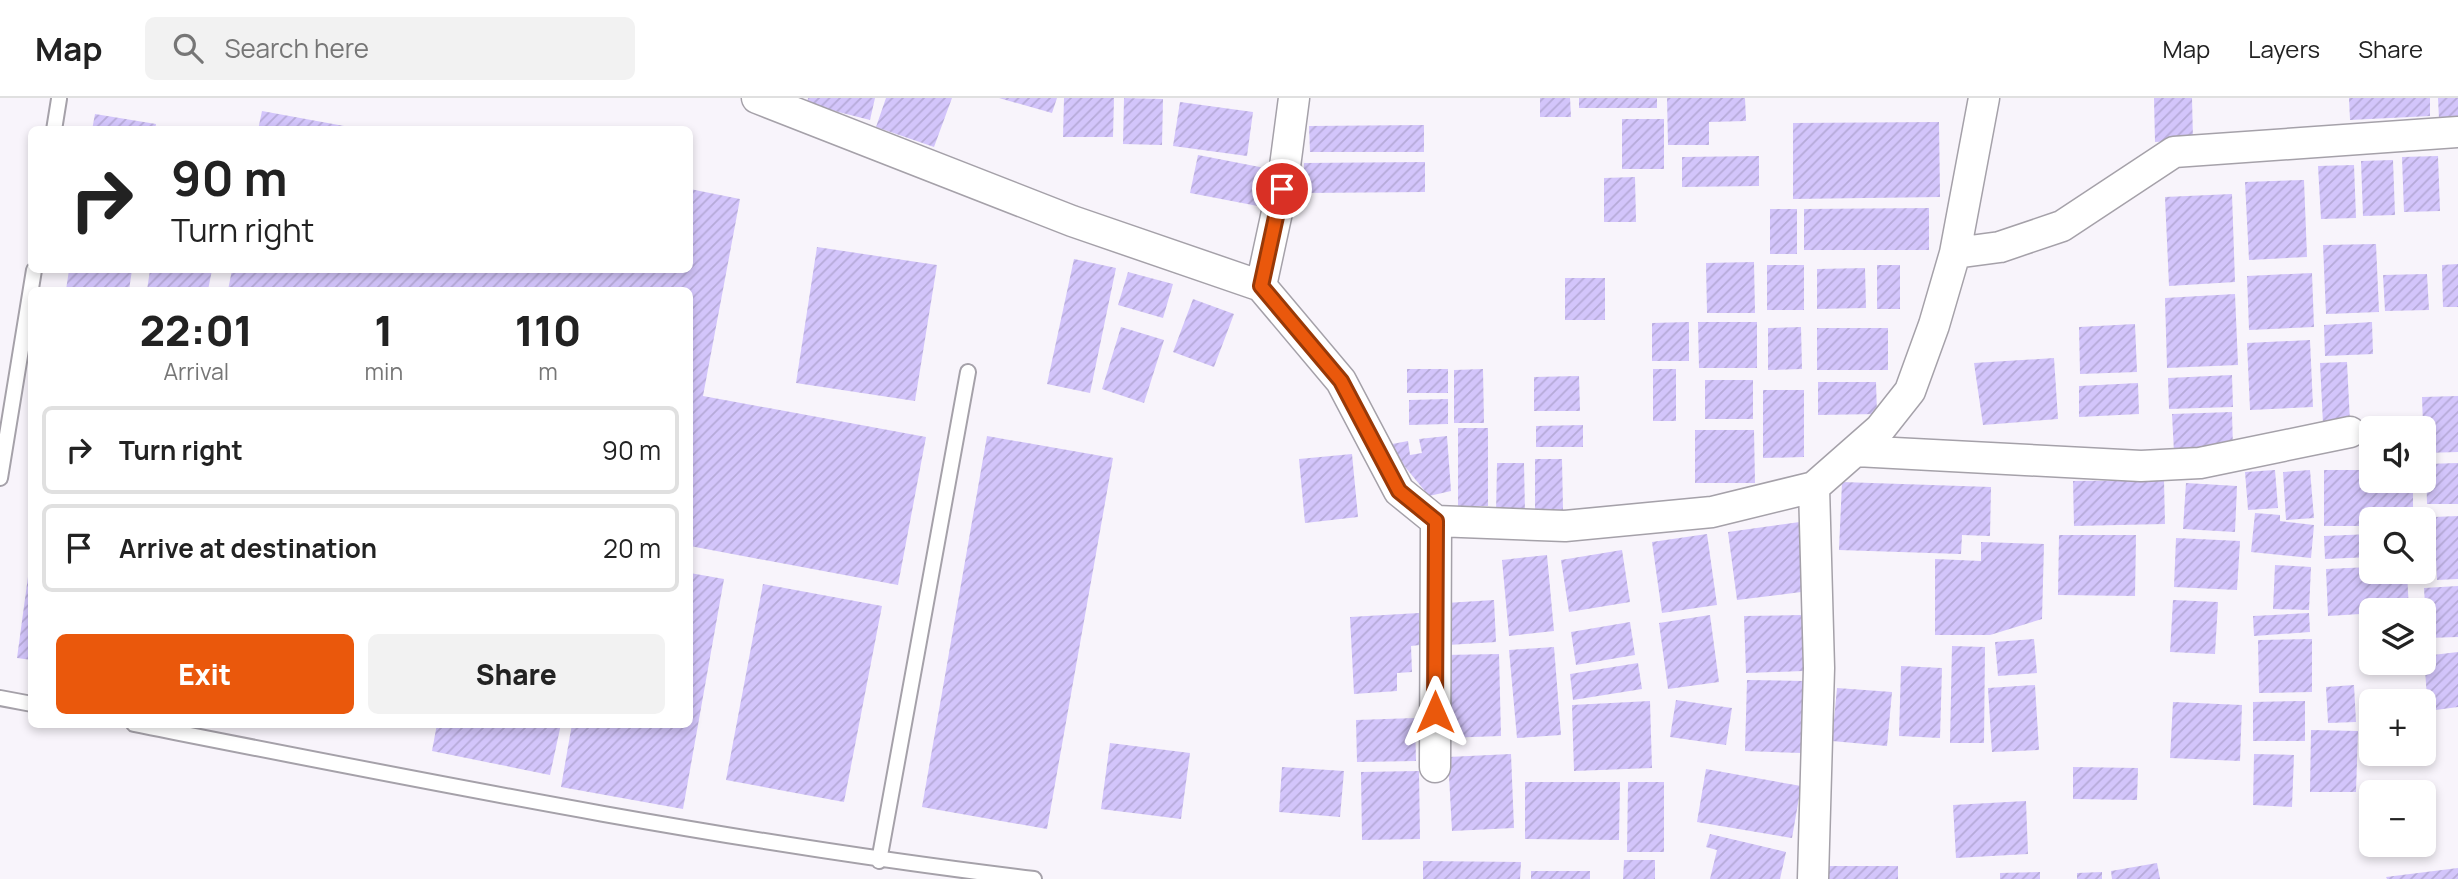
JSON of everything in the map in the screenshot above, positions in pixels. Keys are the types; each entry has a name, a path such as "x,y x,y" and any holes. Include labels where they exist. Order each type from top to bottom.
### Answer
{"street":[{"path":"1261,286 1282,189 1294,98"},
{"path":"774,101 838,132 1072,221 1261,286 1341,381 1399,491 1436,521 1565,526 1712,512 1814,487 1880,429 1910,391 1955,253 1984,98"},
{"path":"1955,253 2000,247 2062,226 2174,152 2458,132"},
{"path":"1856,451 2141,466 2200,463 2350,432"},
{"path":"1813,879 1819,668 1814,487"},
{"path":"1435,767 1436,521"}],"lane":[{"path":"55,126 59,99"},
{"path":"0,478 28,307"},
{"path":"879,861 968,372"},
{"path":"0,698 28,703"},
{"path":"154,728 558,808 879,861 1034,879"}],"building":[{"path":"808,98 875,98 870,120 807,104"},
{"path":"886,98 952,98 934,147 876,127"},
{"path":"999,98 1057,98 1052,113"},
{"path":"1064,98 1114,98 1113,137 1063,137"},
{"path":"1124,98 1163,99 1162,145 1123,144"},
{"path":"1540,98 1570,98 1571,117 1540,117"},
{"path":"1579,98 1657,98 1657,108 1579,108"},
{"path":"1667,98 1745,98 1746,121 1709,122 1709,145 1668,145"},
{"path":"2154,98 2192,98 2193,140 2155,142"},
{"path":"2349,98 2430,98 2430,116 2350,120"},
{"path":"2438,98 2458,98 2458,119 2439,119"},
{"path":"1180,102 1253,112 1247,156 1173,146"},
{"path":"262,111 344,126 259,126"},
{"path":"95,114 156,124 156,126 93,126"},
{"path":"1622,119 1664,119 1664,169 1622,169"},
{"path":"1939,122 1940,197 1793,199 1793,123"},
{"path":"1424,125 1424,152 1310,152 1309,126"},
{"path":"1198,155 1270,169 1263,207 1190,193"},
{"path":"1759,156 1759,186 1682,187 1682,157"},
{"path":"2438,156 2440,211 2404,212 2402,157"},
{"path":"2393,160 2395,215 2363,216 2361,161"},
{"path":"1425,162 1425,192 1304,193 1304,163"},
{"path":"2354,165 2356,218 2321,219 2318,166"},
{"path":"1635,177 1636,222 1604,222 1604,178"},
{"path":"2304,180 2307,257 2249,260 2245,182"},
{"path":"693,190 740,199 703,396 926,437 898,585 693,547 693,287 229,287 231,273 693,273"},
{"path":"2232,194 2235,282 2169,286 2165,197"},
{"path":"1929,208 1929,250 1804,250 1804,209"},
{"path":"1770,209 1797,209 1797,254 1770,254"},
{"path":"2376,244 2379,312 2326,314 2323,245"},
{"path":"817,247 937,265 915,401 796,383"},
{"path":"1074,259 1116,268 1090,393 1047,384"},
{"path":"1754,262 1755,313 1707,313 1706,263"},
{"path":"2458,264 2458,307 2443,307 2442,265"},
{"path":"1767,265 1804,265 1804,310 1767,310"},
{"path":"1877,265 1900,265 1900,309 1877,309"},
{"path":"1865,268 1866,308 1817,309 1817,269"},
{"path":"1128,272 1173,284 1163,318 1118,305"},
{"path":"69,273 132,273 129,287 66,287"},
{"path":"150,273 211,273 209,287 147,287"},
{"path":"2312,273 2314,327 2249,330 2247,276"},
{"path":"2427,274 2429,310 2385,311 2383,275"},
{"path":"1565,278 1605,278 1605,320 1565,320"},
{"path":"2235,294 2238,365 2167,368 2165,298"},
{"path":"1193,299 1234,314 1214,367 1173,352"},
{"path":"1689,322 1689,361 1652,361 1652,323"},
{"path":"1698,322 1757,322 1757,368 1699,368"},
{"path":"2372,322 2373,354 2325,356 2324,325"},
{"path":"2135,324 2137,372 2080,374 2079,327"},
{"path":"1121,327 1164,340 1144,403 1102,389"},
{"path":"1801,327 1802,369 1768,370 1768,328"},
{"path":"1817,328 1888,328 1888,370 1817,370"},
{"path":"2310,340 2313,407 2250,410 2247,343"},
{"path":"2054,358 2058,419 1983,425 1974,363"},
{"path":"2347,362 2350,423 2323,424 2320,363"},
{"path":"1407,369 1448,369 1448,393 1407,393"},
{"path":"1483,369 1484,423 1454,423 1454,370"},
{"path":"1653,369 1676,369 1676,421 1653,421"},
{"path":"2232,375 2233,407 2169,409 2168,378"},
{"path":"1579,376 1580,411 1534,411 1534,377"},
{"path":"1705,380 1753,380 1753,419 1705,419"},
{"path":"1818,382 1876,382 1877,414 1818,415"},
{"path":"2138,383 2139,414 2079,417 2079,386"},
{"path":"1763,390 1804,390 1804,457 1763,458"},
{"path":"2458,396 2458,452 2436,453 2436,416 2423,416 2422,397"},
{"path":"1448,399 1448,424 1409,425 1409,400"},
{"path":"2232,412 2233,449 2174,452 2172,414"},
{"path":"1583,425 1583,447 1536,447 1536,426"},
{"path":"1458,428 1488,428 1488,506 1458,506"},
{"path":"1695,430 1754,430 1755,483 1695,483"},
{"path":"987,436 1113,458 1047,829 922,807"},
{"path":"1447,436 1451,491 1429,496 1387,445 1408,441 1410,455 1422,453 1419,439"},
{"path":"1352,454 1358,517 1305,523 1299,459"},
{"path":"1535,459 1562,459 1563,510 1535,511"},
{"path":"1497,463 1524,463 1525,513 1496,514"},
{"path":"2458,463 2458,504 2427,504 2427,493 2436,493 2436,464"},
{"path":"2275,470 2278,508 2248,510 2245,472"},
{"path":"2310,470 2314,518 2286,520 2283,472"},
{"path":"2324,470 2359,470 2359,493 2413,493 2413,507 2359,507 2359,526 2324,526"},
{"path":"2164,480 2165,524 2074,526 2073,481"},
{"path":"1842,482 1991,487 1990,536 1962,535 1961,554 1839,550"},
{"path":"2186,483 2237,486 2235,532 2183,529"},
{"path":"2255,513 2280,515 2280,521 2314,525 2311,558 2251,552"},
{"path":"2458,516 2458,579 2437,580 2436,517"},
{"path":"1800,522 1809,591 1737,600 1728,532"},
{"path":"1707,534 1717,605 1662,613 1652,542"},
{"path":"2059,535 2136,535 2135,596 2058,595"},
{"path":"2359,535 2359,558 2325,559 2324,536"},
{"path":"2176,538 2240,541 2237,590 2174,587"},
{"path":"1981,542 2044,544 2042,619 1990,635 1935,635 1935,559 1981,561"},
{"path":"1622,550 1630,602 1569,612 1561,560"},
{"path":"1547,555 1554,631 1509,636 1502,560"},
{"path":"2275,565 2311,567 2309,610 2273,609"},
{"path":"2359,568 2359,584 2408,584 2408,598 2359,598 2359,614 2328,616 2326,569"},
{"path":"693,574 724,579 683,809 561,787 571,728 693,728"},
{"path":"28,577 28,659 17,658"},
{"path":"763,584 882,606 844,802 726,780"},
{"path":"2458,586 2458,637 2436,638 2436,598 2425,598 2424,588"},
{"path":"1494,600 1496,642 1448,645 1446,603"},
{"path":"2173,600 2218,602 2215,654 2170,652"},
{"path":"1419,613 1420,645 1411,646 1412,672 1397,673 1397,691 1354,694 1350,617"},
{"path":"2309,613 2310,632 2254,636 2253,616"},
{"path":"1710,615 1719,682 1668,689 1659,623"},
{"path":"1802,615 1803,671 1746,673 1744,616"},
{"path":"1630,622 1635,655 1576,665 1571,632"},
{"path":"2034,639 2037,673 1998,676 1995,642"},
{"path":"2312,639 2312,692 2259,693 2258,640"},
{"path":"1952,646 1985,647 1984,743 1950,743"},
{"path":"1554,647 1561,735 1517,738 1509,650"},
{"path":"2458,652 2458,707 2436,710 2436,689 2426,689 2425,675 2436,675 2436,655"},
{"path":"1499,654 1501,736 1445,738 1443,655"},
{"path":"1638,663 1642,689 1573,700 1570,674"},
{"path":"1901,666 1942,668 1940,738 1899,736"},
{"path":"1747,680 1805,681 1802,753 1745,751"},
{"path":"2035,685 2039,750 1992,752 1988,688"},
{"path":"2354,685 2356,722 2328,723 2326,687"},
{"path":"1837,688 1892,692 1887,746 1832,741"},
{"path":"1676,700 1732,708 1726,745 1670,737"},
{"path":"1650,701 1652,768 1574,771 1572,705"},
{"path":"2305,701 2305,741 2253,741 2253,702"},
{"path":"2173,702 2242,705 2240,761 2170,758"},
{"path":"1415,718 1416,761 1357,762 1356,720"},
{"path":"436,728 560,728 550,775 432,751"},
{"path":"2311,730 2358,731 2356,792 2310,792"},
{"path":"1110,743 1190,753 1181,819 1101,809"},
{"path":"1511,754 1514,828 1452,831 1448,757"},
{"path":"2254,754 2294,755 2292,807 2253,805"},
{"path":"1282,767 1344,771 1340,817 1279,812"},
{"path":"2073,767 2138,768 2137,800 2073,799"},
{"path":"1706,769 1801,786 1792,838 1697,822"},
{"path":"1419,771 1420,839 1362,840 1361,772"},
{"path":"1525,782 1620,782 1619,840 1525,839"},
{"path":"1628,782 1664,782 1664,852 1627,852"},
{"path":"2026,801 2028,854 1956,858 1953,805"},
{"path":"1710,834 1786,852 1780,879 1710,879 1717,850 1706,847"},
{"path":"1624,860 1655,860 1655,879 1623,879"},
{"path":"1423,861 1521,862 1520,879 1423,879"},
{"path":"2157,863 2160,879 2112,879 2111,871"},
{"path":"1828,866 1898,866 1898,879 1828,879"},
{"path":"2458,868 2458,879 2386,877"},
{"path":"1531,871 1590,871 1590,879 1531,879"},
{"path":"2040,872 2040,879 2000,879 2000,873"},
{"path":"2102,872 2102,879 2077,879 2077,873"}],"route":[{"path":"1282,189 1261,286 1341,381 1399,491 1436,521 1435,712"}]}
